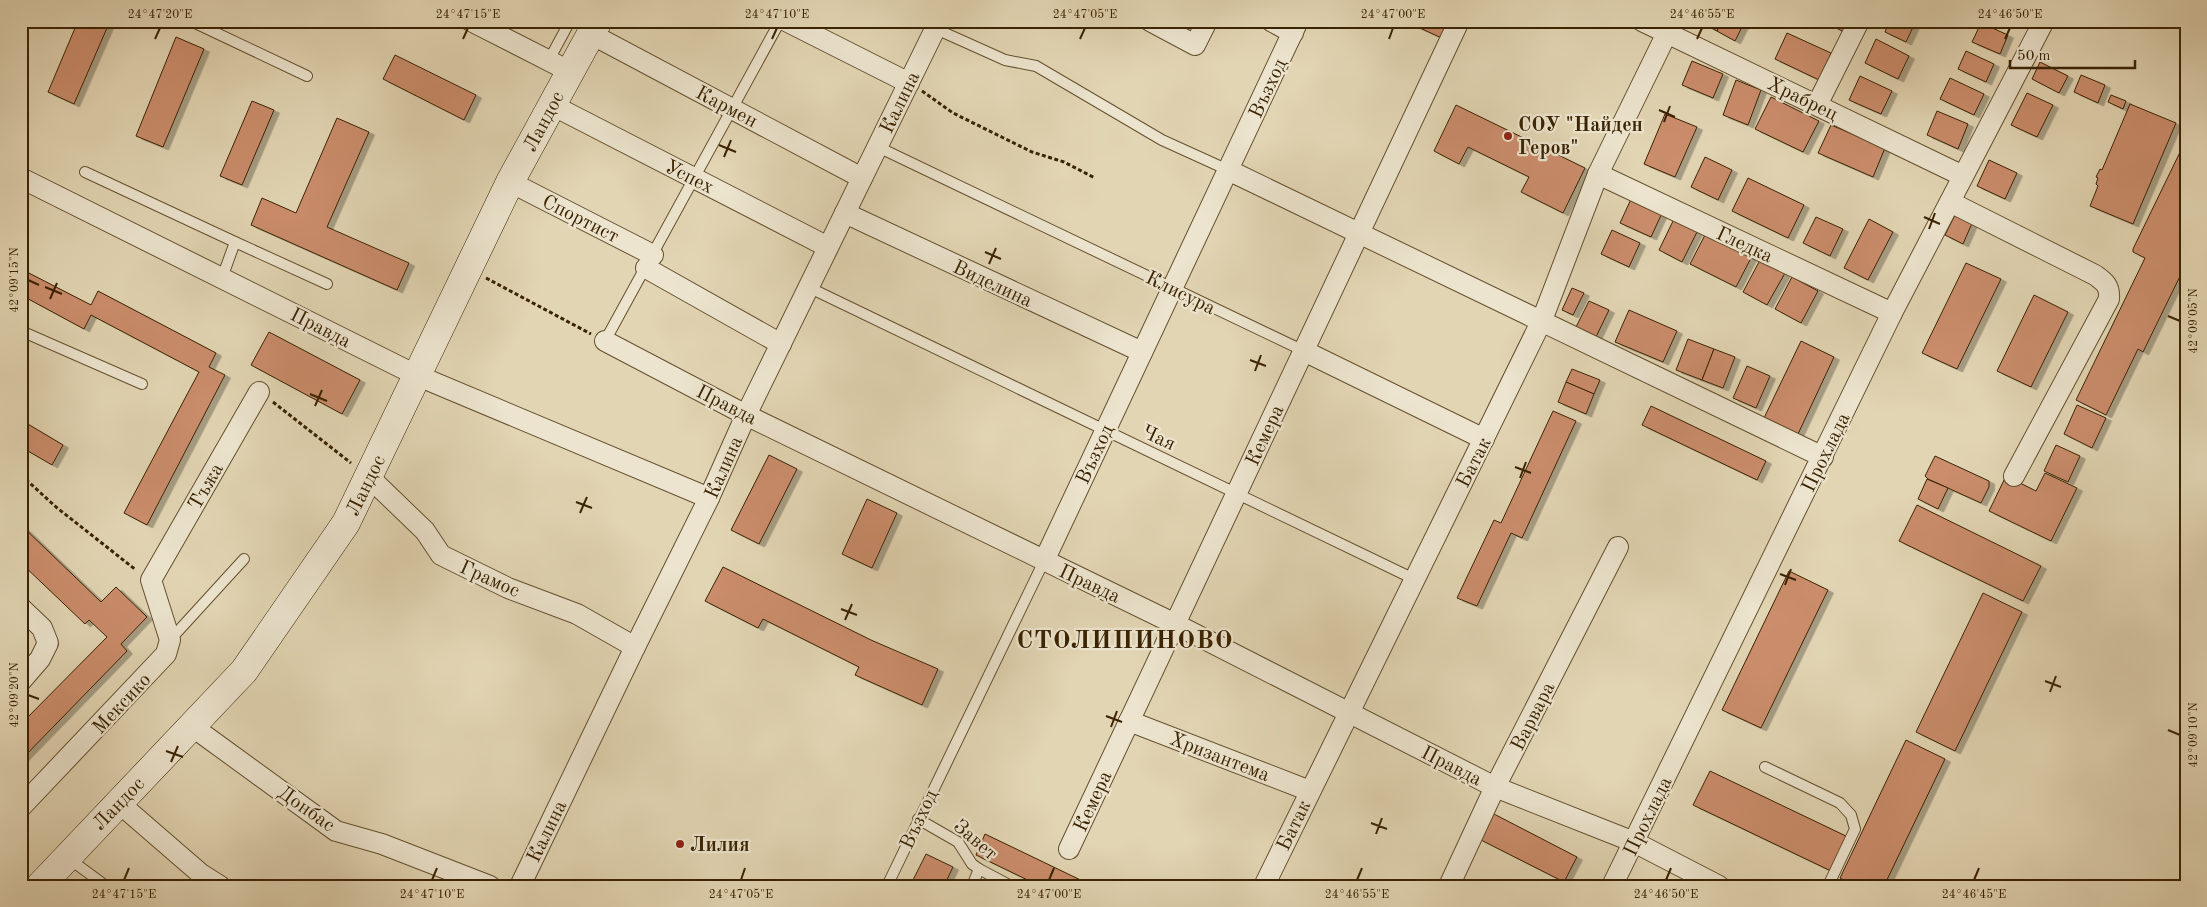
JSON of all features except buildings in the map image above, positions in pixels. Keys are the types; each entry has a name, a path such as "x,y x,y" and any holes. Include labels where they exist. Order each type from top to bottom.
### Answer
{"street":[{"path":"471,21 559,65"},
{"path":"786,21 909,83"},
{"path":"1150,21 1195,45 1207,21"},
{"path":"1271,21 1295,27"},
{"name":"Кемера","path":"1069,848 1459,21"},
{"name":"Храбрец","path":"1642,21 1963,176"},
{"path":"1817,105 1859,21"},
{"name":"Прохлада","path":"1612,886 1892,313 2044,21"},
{"name":"Калина","path":"520,886 634,647 709,498 746,414 938,25"},
{"name":"Ландос","path":"40,886 244,672 346,522 467,269 510,182 552,105 559,65 586,26"},
{"name":"Кармен","path":"586,26 732,109 862,178"},
{"name":"Възход","path":"1044,561 1295,27"},
{"name":"Батак","path":"1264,886 1542,320 1598,174 1667,33"},
{"name":"Успех","path":"552,105 828,247"},
{"path":"1228,170 1823,457"},
{"name":"Гледка","path":"1598,174 1892,313"},
{"name":"Правда","path":"21,178 416,375 709,498"},
{"name":"Спортист","path":"510,182 649,261 781,344"},
{"path":"1950,202 2095,275 2106,283 2110,291 2109,299 2014,476"},
{"name":"Виделина","path":"845,213 1142,352"},
{"name":"Правда","path":"605,341 746,414 1175,624 1495,787 1634,842 1719,886"},
{"name":"Клисура","path":"1304,350 1484,440"},
{"name":"Тъжа","path":"150,580 259,392"},
{"name":"Грамос","path":"369,477 425,531 440,555 508,588 577,614 634,647"},
{"name":"Варвара","path":"1449,886 1495,787 1618,547"},
{"path":"150,580 170,640"},
{"path":"21,608 42,628 48,642 40,659 21,681"},
{"name":"Мексико","path":"21,808 166,654 170,640"},
{"name":"Хризантема","path":"1130,721 1310,791"},
{"name":"Донбас","path":"193,726 336,830 382,844 490,886"},
{"path":"119,802 201,874 220,886"}],"lane":[{"path":"190,21 307,76"},
{"path":"605,341 780,21"},
{"path":"938,25 1005,60 1036,66 1162,140 1228,170"},
{"name":"Клисура","path":"878,147 1304,350"},
{"path":"85,172 328,284"},
{"path":"222,278 236,242"},
{"name":"Чая","path":"808,287 1105,431 1237,492 1414,579"},
{"path":"21,331 142,384"},
{"path":"170,640 244,560"},
{"name":"Възход","path":"887,886 1044,561"},
{"path":"1765,766 1840,803 1851,815 1855,829 1828,886"},
{"name":"Завет","path":"918,819 958,842 972,864 1010,886"},
{"path":"67,857 106,886"},
{"path":"972,886 979,869"}],"path":[{"path":"909,83 954,113 1032,152 1064,162 1095,178"},
{"path":"467,269 605,341"},
{"path":"259,392 369,477"},
{"path":"21,475 56,507 150,580"}],"place":[{"name":"СОУ \"Найден Геров\"","path":"1508,136"},
{"name":"Лилия","path":"680,844"}],"district":[{"name":"СТОЛИПИНОВО","path":"1125,639"}]}
